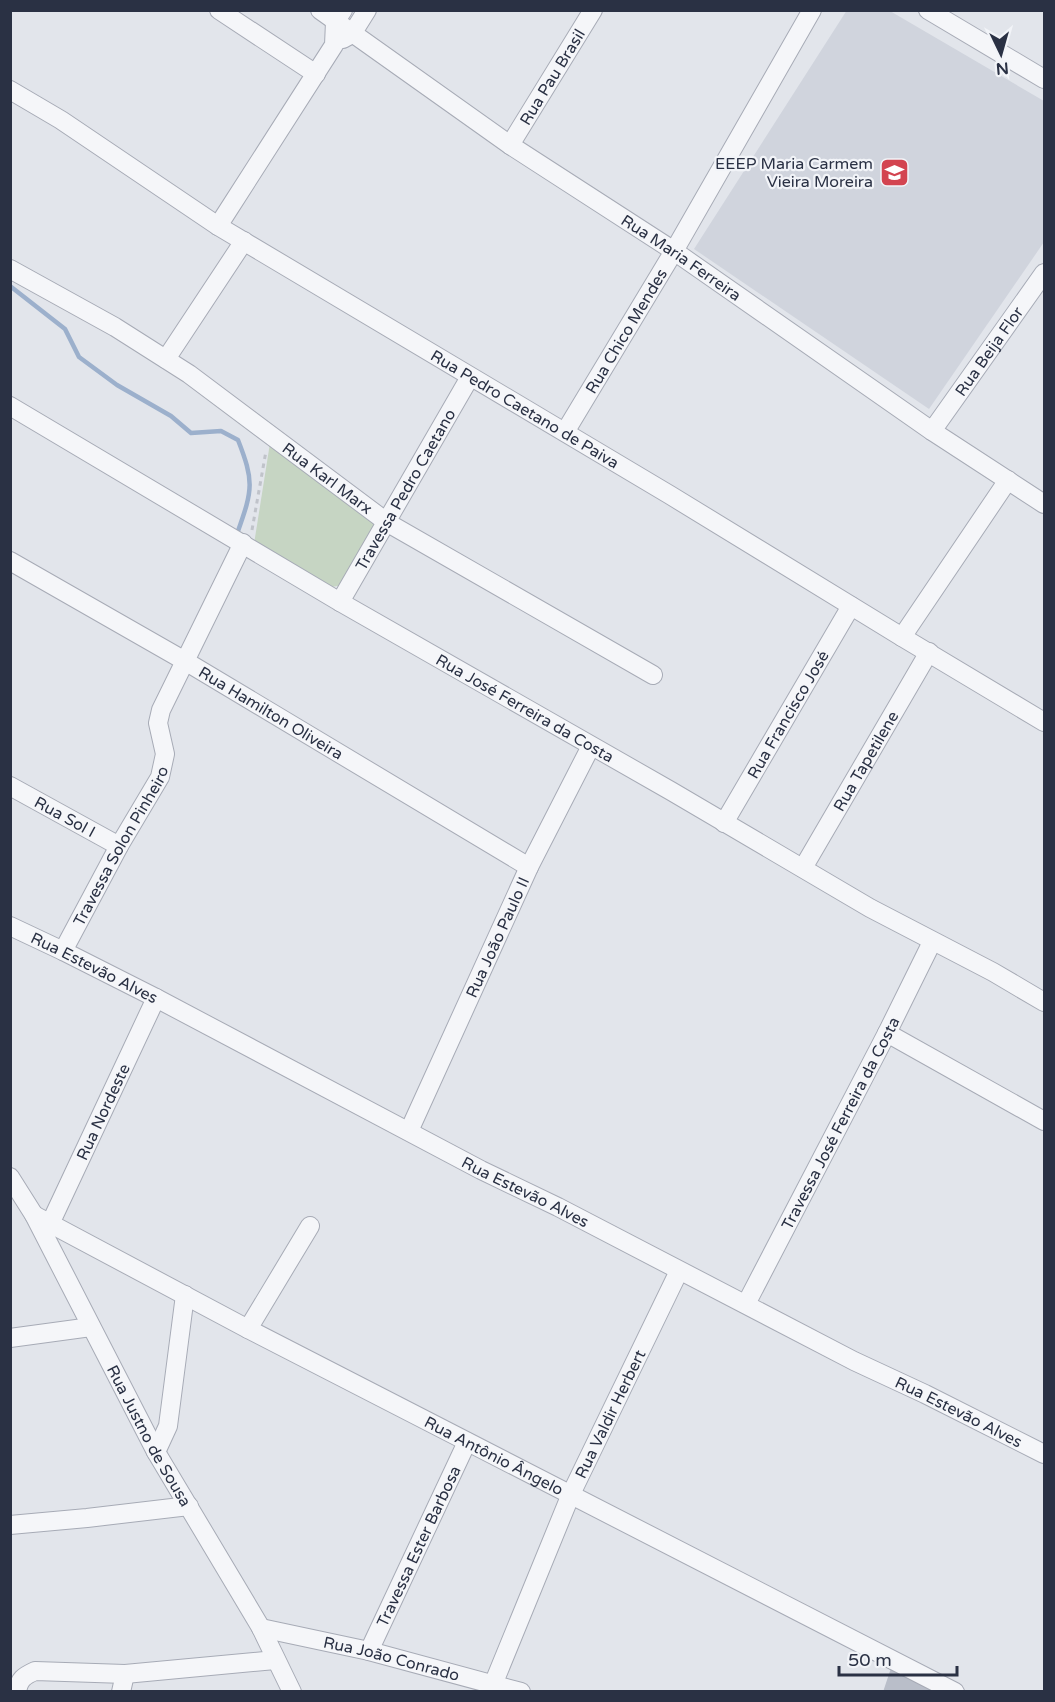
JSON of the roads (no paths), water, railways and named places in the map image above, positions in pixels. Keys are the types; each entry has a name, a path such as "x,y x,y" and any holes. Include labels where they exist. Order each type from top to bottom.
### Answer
{"street":[{"path":"219,10 316,74"},
{"name":"Rua Maria Ferreira","path":"320,10 339,16 352,34 510,145 674,251 932,431 1044,504"},
{"path":"334,45 352,34 367,10"},
{"name":"Rua Pau Brasil","path":"510,145 593,10"},
{"name":"Rua Chico Mendes","path":"565,432 674,251 812,10"},
{"path":"928,10 1044,79"},
{"path":"218,226 334,45 339,16"},
{"name":"Rua Pedro Caetano de Paiva","path":"10,90 61,120 218,226 565,432 1044,722"},
{"path":"166,359 244,241"},
{"name":"Rua Karl Marx","path":"10,269 115,327 166,359 269,432 388,523 653,675"},
{"name":"Rua Beija Flor","path":"932,431 1044,273"},
{"name":"Travessa Pedro Caetano","path":"340,602 388,523 470,377"},
{"name":"Rua José Ferreira da Costa","path":"10,406 340,602 870,908 993,972 1044,1002"},
{"path":"902,637 1008,480"},
{"name":"Travessa Solon Pinheiro","path":"63,951 119,846 160,777 165,754 158,723 161,710 246,545"},
{"name":"Rua Hamilton Oliveira","path":"10,561 185,662 529,867"},
{"name":"Rua Francisco José","path":"724,823 851,606"},
{"name":"Rua Tapetilene","path":"803,868 928,652"},
{"name":"Rua João Paulo II","path":"410,1131 529,867 591,746"},
{"name":"Rua Sol I","path":"10,786 119,846"},
{"name":"Rua Estevão Alves","path":"10,926 156,998 854,1361 1044,1454"},
{"name":"Travessa José Ferreira da Costa","path":"746,1304 932,942"},
{"name":"Rua Nordeste","path":"42,1220 156,998"},
{"path":"887,1033 1044,1121"},
{"name":"Rua Justno de Sousa","path":"10,1176 42,1220 91,1327 156,1452 261,1628 292,1692"},
{"name":"Rua Antônio Ângelo","path":"42,1220 248,1329 955,1692"},
{"path":"248,1329 310,1226"},
{"name":"Rua Valdir Herbert","path":"491,1688 571,1494 679,1271"},
{"path":"156,1452 168,1426 185,1294"},
{"path":"10,1338 91,1327"},
{"name":"Travessa Ester Barbosa","path":"369,1651 467,1442"},
{"path":"10,1525 189,1506"},
{"name":"Rua João Conrado","path":"261,1628 369,1651 491,1688 522,1692"},
{"path":"18,1687 24,1676 34,1671 123,1683 275,1660"}],"waterway":[{"path":"10,286 65,329 79,357 117,385 171,416 191,433 221,431 238,440 247,466 250,485 247,505 238,531"}],"place":[{"name":"EEEP Maria Carmem Vieira Moreira","path":"894,172"}]}
